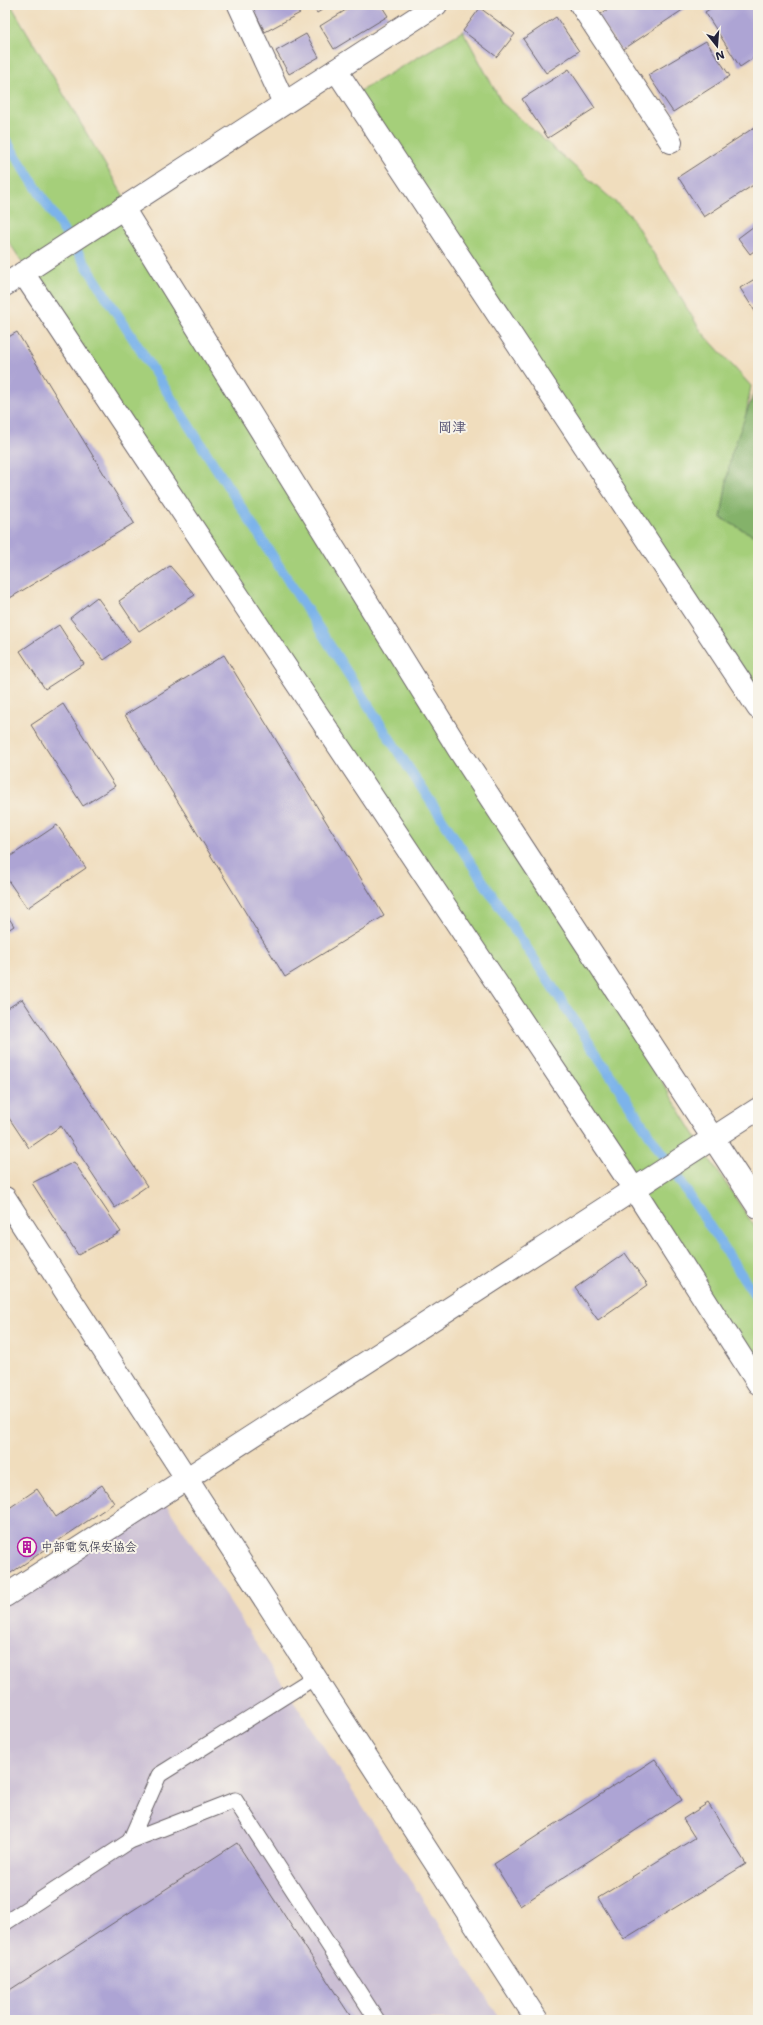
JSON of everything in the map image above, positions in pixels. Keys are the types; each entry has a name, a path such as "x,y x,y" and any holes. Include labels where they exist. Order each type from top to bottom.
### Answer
{"street":[{"path":"239,5 284,103"},
{"path":"5,285 436,5"},
{"path":"581,5 671,142"},
{"path":"336,70 758,708"},
{"path":"116,212 459,750 705,1144 758,1207"},
{"path":"23,273 642,1184 758,1383"},
{"path":"5,1596 758,1109"},
{"path":"5,1198 538,2020"}],"lane":[{"path":"130,1841 159,1775 315,1677"},
{"path":"5,1923 130,1841 235,1800 377,2020"}],"shaded area":[{"path":"162,1498 501,2020 5,2020 5,1603"}],"green space":[{"path":"5,5 11,5 275,453 707,1155 758,1232 758,1384 5,236"},
{"path":"463,31 502,103 630,215 701,331 751,386 744,425 731,455 721,518 758,538 758,699 353,95"},
{"path":"758,382 758,538 721,518 731,455"}],"building":[{"path":"251,5 295,5 300,13 265,32"},
{"path":"311,5 330,5 317,13"},
{"path":"354,5 381,5 388,16 334,49 320,26"},
{"path":"614,5 686,5 687,7 621,51 598,16"},
{"path":"716,5 758,5 758,55 740,67 705,12"},
{"path":"480,8 515,34 497,57 463,31"},
{"path":"556,17 579,51 546,73 523,39"},
{"path":"306,34 319,57 289,74 276,51"},
{"path":"706,41 730,76 673,112 648,75"},
{"path":"569,69 595,108 548,138 522,99"},
{"path":"758,125 758,182 704,217 678,177"},
{"path":"758,223 758,248 750,254 738,238"},
{"path":"758,277 758,316 740,288"},
{"path":"17,332 134,523 5,601 5,339"},
{"path":"170,566 195,595 139,631 119,601"},
{"path":"97,597 130,642 104,660 70,618"},
{"path":"59,625 84,664 45,689 20,651"},
{"path":"224,655 384,916 285,977 125,715"},
{"path":"63,704 115,786 83,806 31,725"},
{"path":"57,825 86,868 27,908 5,876 5,860"},
{"path":"5,912 14,926 5,932"},
{"path":"22,999 147,1186 115,1208 61,1126 29,1148 5,1112 5,1010"},
{"path":"74,1162 121,1232 78,1255 32,1183"},
{"path":"625,1253 648,1285 598,1320 575,1288"},
{"name":"中部電気保安協会","path":"102,1485 114,1503 5,1577 5,1511 37,1489 56,1517"},
{"path":"655,1759 682,1800 520,1906 494,1864"},
{"path":"708,1803 746,1864 624,1939 598,1898 695,1838 683,1819"},
{"path":"237,1843 353,2020 5,2020 5,1993"}],"waterway":[{"path":"5,139 406,764 758,1300"}],"place":[{"name":"中部電気保安協会","path":"27,1547"}],"district":[{"name":"岡津","path":"452,427"}]}
